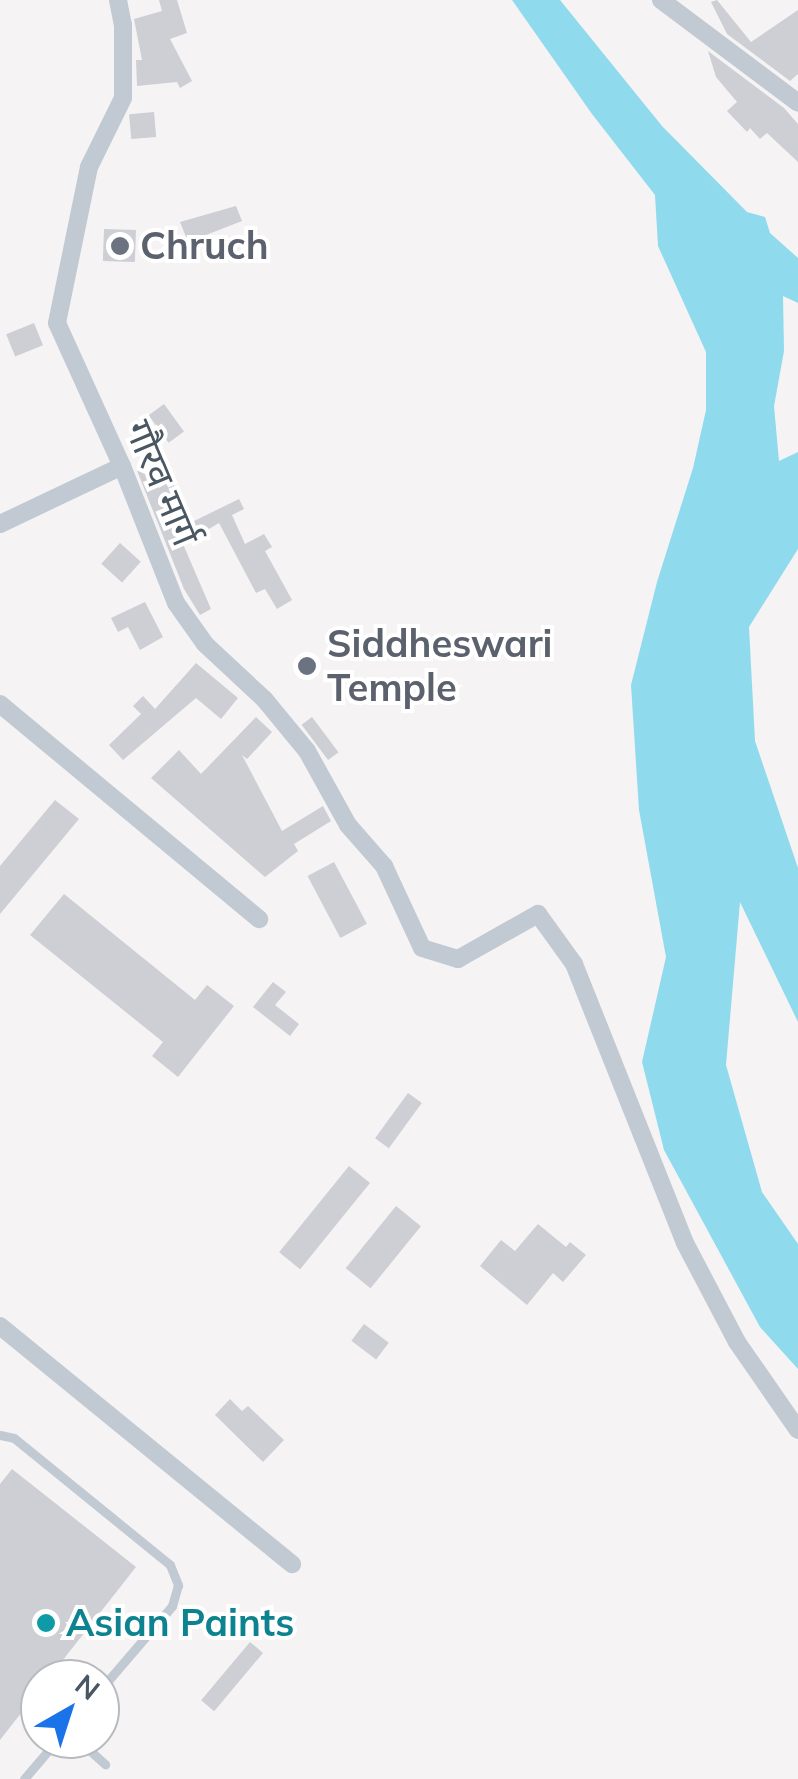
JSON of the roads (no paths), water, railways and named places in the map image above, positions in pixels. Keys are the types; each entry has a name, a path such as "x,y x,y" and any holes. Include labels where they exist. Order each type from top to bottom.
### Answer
{"street":[{"name":"गौरव मार्ग","path":"118,0 123,25 123,98 89,167 57,323 122,466 176,603 206,644 265,700 307,752 348,826 384,866 422,948 458,960 538,914 574,964 685,1243 737,1342 798,1430"},
{"path":"660,0 798,103"},
{"path":"0,524 122,466"},
{"path":"0,704 259,920"},
{"path":"0,1326 292,1564"}],"lane":[{"path":"0,1434 14,1438 170,1566 178,1585 172,1606 120,1667"},
{"path":"24,1779 41,1759"},
{"path":"99,1759 105,1764"}],"water":[{"path":"512,0 560,0 662,126 747,212 765,217 770,233 798,258 798,303 783,296 784,351 774,406 779,461 798,452 798,549 749,627 755,741 798,868 798,1022 740,902 726,1065 762,1192 798,1244 798,1369 760,1327 664,1150 642,1062 666,957 639,810 631,685 657,582 693,468 706,410 706,352 658,246 655,195"}],"place":[{"name":"Chruch","path":"120,246"},
{"name":"Siddheswari Temple","path":"307,666"},
{"name":"Asian Paints","path":"46,1623"}]}
